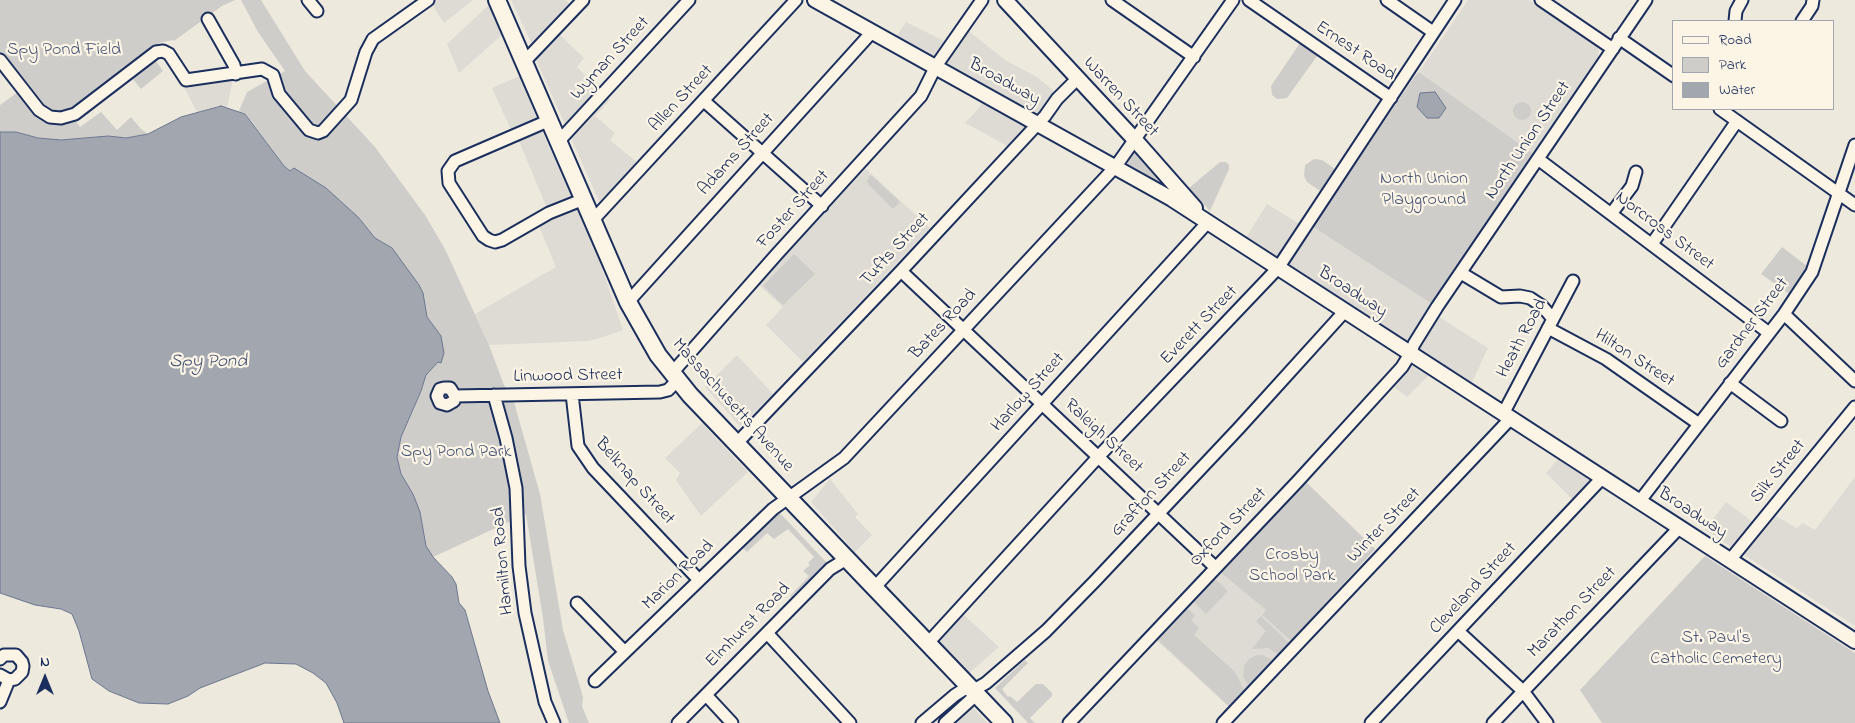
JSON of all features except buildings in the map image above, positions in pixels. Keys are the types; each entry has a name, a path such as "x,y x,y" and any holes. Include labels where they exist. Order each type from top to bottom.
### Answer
{"highway":[{"name":"Massachusetts Avenue","path":"497,0 628,302 649,341 675,376 737,443 1004,723"}],"main road":[{"name":"Broadway","path":"815,0 1116,166 1172,199 1855,641"},
{"name":"Warren Street","path":"1005,0 1136,140 1208,222"}],"street":[{"path":"308,0 316,11"},
{"path":"0,60 42,113 61,118 75,114 156,52 169,54 186,80 236,74 256,69 268,71 276,80 280,94 309,130 314,133 320,133 350,103 367,49 373,39 428,0"},
{"path":"524,62 583,0"},
{"name":"Wyman Street","path":"559,141 689,0"},
{"name":"Allen Street","path":"593,220 796,0"},
{"name":"Foster Street","path":"675,376 822,206 921,96 936,66 982,0"},
{"path":"1112,0 1194,57"},
{"name":"Bates Road","path":"790,498 844,458 1116,166 1233,0"},
{"name":"Ernest Road","path":"1249,0 1391,98"},
{"path":"1387,0 1433,32"},
{"name":"Everett Street","path":"928,643 1099,456 1278,268 1455,0"},
{"path":"1541,0 1613,49"},
{"name":"North Union Street","path":"1410,354 1414,344 1461,273 1646,0"},
{"path":"1735,20 1736,11 1742,0"},
{"path":"1803,20 1812,6 1813,0"},
{"path":"208,19 234,65 236,74"},
{"name":"Adams Street","path":"628,302 872,32"},
{"path":"1620,38 1672,75"},
{"name":"Tufts Street","path":"737,443 901,271 1038,124 1057,99 1077,79"},
{"path":"704,101 822,206"},
{"path":"1721,110 1855,205"},
{"path":"550,120 456,161 448,171 449,183 483,236 495,242 502,240 549,213 584,199"},
{"path":"1652,244 1737,121"},
{"name":"Gardner Street","path":"1639,502 1784,314 1812,272 1855,145"},
{"name":"Norcross Street","path":"1538,159 1769,333"},
{"path":"1611,214 1632,186 1636,172"},
{"name":"Harlow Street","path":"875,587 1208,222"},
{"name":"Raleigh Street","path":"901,271 1216,567"},
{"name":"Hilton Street","path":"1461,273 1501,297 1520,296 1530,298 1542,306 1550,324 1606,359 1699,424"},
{"name":"Heath Road","path":"1507,416 1550,324 1573,281"},
{"name":"Grafton Street","path":"973,690 986,683 1046,631 1239,428 1345,311"},
{"path":"1784,314 1855,381"},
{"name":"Oxford Street","path":"1069,723 1356,417 1402,367 1410,354"},
{"name":"Linwood Street","path":"455,396 660,392 668,390 675,376"},
{"path":"1730,383 1782,422"},
{"name":"Belknap Street","path":"572,394 578,446 593,468 699,580"},
{"name":"Hamilton Road","path":"494,395 506,438 516,488 519,566 525,613 546,702 554,723"},
{"name":"Silk Street","path":"1730,560 1855,406"},
{"name":"Winter Street","path":"1223,723 1507,416"},
{"name":"Cleveland Street","path":"1371,723 1602,478"},
{"name":"Marion Road","path":"595,681 773,509 790,498"},
{"name":"Marathon Street","path":"1492,723 1679,528"},
{"name":"Elmhurst Road","path":"678,723 830,569 848,558"},
{"path":"577,603 624,651"},
{"path":"1458,631 1523,691 1547,723"},
{"path":"767,633 850,723"},
{"path":"0,659 4,655 12,654 16,655 22,662 22,672 19,676 4,678 0,702"},
{"path":"922,723 955,695 973,690"},
{"path":"944,723 973,690"},
{"path":"706,695 732,723"}],"shaded area":[{"path":"429,0 473,0 444,23"},
{"path":"511,0 566,0 573,8 534,48"},
{"path":"1468,0 1529,0 1596,46 1599,50 1598,57 1534,154 1419,72"},
{"path":"491,3 504,33 459,73 447,44"},
{"path":"906,22 946,42 957,28 970,32 1005,60 1037,77 1057,94 1008,148 965,123 979,108 988,91 894,40"},
{"path":"557,32 584,58 577,67 610,100 595,116 615,133 610,140 639,164 599,201 534,55"},
{"path":"520,76 541,129 595,248 623,330 587,341 489,345 475,314 556,267 539,226 552,220 518,139 512,132 492,88"},
{"path":"233,80 227,107 217,106 197,112 184,87 197,81"},
{"path":"866,169 930,228 803,362 766,325 783,307 758,284"},
{"path":"1267,204 1298,223 1313,227 1432,304 1410,339 1404,341 1245,239"},
{"path":"1439,317 1488,348 1472,382 1417,347"},
{"path":"737,355 773,394 740,426 705,387"},
{"path":"1403,360 1428,376 1407,397 1384,379"},
{"path":"702,423 748,472 701,516 676,480 680,473 665,458"},
{"path":"1558,459 1590,480 1573,500 1546,473"},
{"path":"1855,477 1855,626 1705,530 1726,502 1761,528 1772,514 1797,528 1803,523 1815,530"},
{"path":"830,479 858,514 855,517 872,535 855,552 811,502"},
{"path":"1220,572 1266,610 1262,615 1291,641 1230,708 1155,639"},
{"path":"963,614 999,647 967,675 936,642"},
{"path":"971,705 987,723 952,723"}],"green space":[{"name":"Spy Pond Field","path":"0,0 235,0 222,6 174,41 162,42 151,47 86,98 63,113 49,112 43,107 0,53"},
{"name":"Spy Pond Park","path":"241,0 261,0 305,71 375,147 425,215 445,249 489,345 504,385 514,402 540,494 563,630 583,697 582,706 589,723 569,723 548,661 526,514 433,557 426,546 420,512 413,494 401,474 397,457 401,437 426,375 438,362 441,336 427,317 426,311 392,248 375,238 358,217 326,188 294,169 290,171 284,166 246,114 239,111 247,92 285,71 258,32"},
{"path":"1300,43 1317,56 1287,98 1277,99 1272,95 1271,86"},
{"path":"156,61 163,71 141,89 133,79"},
{"name":"North Union Playground","path":"1419,72 1534,154 1432,304 1313,227"},
{"path":"18,92 33,113 45,121 63,124 75,120 80,127 101,112 117,130 131,117 148,134 126,138 108,136 61,140 38,138 20,133 0,132 0,105"},
{"path":"1522,102 1528,105 1531,111 1528,117 1522,120 1516,117 1513,111 1516,105"},
{"path":"1135,150 1164,186 1127,165"},
{"path":"1314,159 1322,160 1335,169 1320,191 1307,182 1304,176 1305,165"},
{"path":"1220,162 1226,162 1229,165 1229,169 1210,211 1189,188"},
{"path":"871,175 900,202 893,209 866,182"},
{"path":"1782,247 1807,266 1789,294 1761,274"},
{"path":"794,254 815,274 783,305 763,286"},
{"name":"Crosby School Park","path":"1305,481 1375,549 1291,641 1262,615 1266,610 1220,572"},
{"path":"779,512 826,562 825,566 791,597 809,576 803,571 810,565 808,563 814,557 788,529 774,539 767,533 747,552 742,547"},
{"name":"St. Paul's Catholic Cemetery","path":"1705,556 1855,653 1855,723 1602,723 1580,690"},
{"path":"1215,579 1228,591 1206,614 1193,601"},
{"path":"1187,608 1195,615 1191,620 1199,628 1194,635 1235,672 1244,690 1229,706 1157,639"},
{"path":"1261,616 1288,642 1278,654 1268,648 1252,649 1266,631 1256,621"},
{"path":"1257,655 1263,655 1272,660 1248,686 1243,676 1244,666 1249,659"},
{"path":"1025,660 1028,663 1002,689 1008,697 1010,696 1017,702 1036,684 1043,684 1052,693 1052,696 1030,718 1035,723 1028,723 995,688"}],"water":[{"path":"1435,92 1446,108 1439,118 1427,118 1417,107 1420,93"},
{"name":"Spy Pond","path":"221,106 245,114 284,166 290,171 294,168 326,188 358,217 375,238 392,248 423,293 427,317 441,336 444,353 441,363 438,362 426,375 401,437 397,457 401,474 413,494 420,512 426,546 456,584 459,603 465,610 488,691 500,723 344,723 337,703 326,683 296,664 265,663 200,688 188,696 168,704 139,703 109,691 92,679 79,631 72,614 61,609 35,605 0,593 0,132 16,132 38,138 61,140 108,136 126,138 148,134 181,117"}]}
